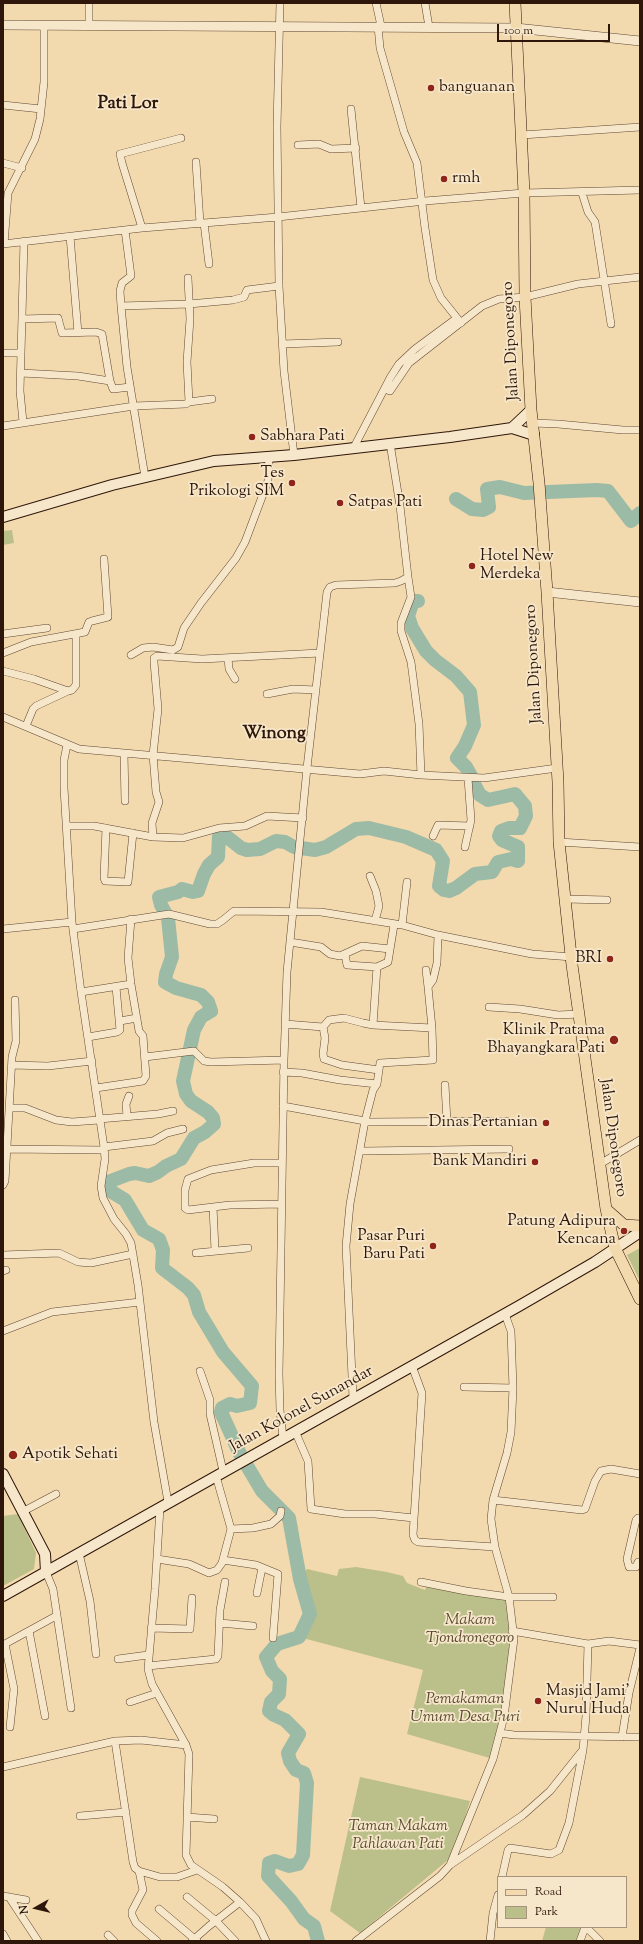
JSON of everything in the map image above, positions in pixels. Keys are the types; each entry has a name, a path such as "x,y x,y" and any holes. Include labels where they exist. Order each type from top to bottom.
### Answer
{"main road":[{"name":"Jalan Diponegoro","path":"515,3 524,193 525,297 531,410 541,503 547,592 557,768 559,842 579,1014 606,1209 615,1248 640,1299"},
{"path":"512,428 531,410"},
{"path":"3,517 145,477 214,461 294,455 450,437 512,428 534,435"},
{"path":"606,1209 624,1225 640,1226"},
{"name":"Jalan Kolonel Sunandar","path":"3,1596 61,1562 80,1553 353,1398 505,1314 640,1232"},
{"path":"3,1474 45,1554 46,1572"},
{"path":"45,1554 61,1562"}],"street":[{"path":"89,3 89,24"},
{"path":"280,3 277,127 279,286 294,455"},
{"path":"376,3 380,48 404,132 417,163 433,280 441,298 459,321"},
{"path":"425,3 429,27"},
{"path":"3,25 89,24 516,28 640,41"},
{"path":"44,25 44,82 41,109 35,139 8,194 4,244 142,228 278,217 524,193 640,190"},
{"path":"3,105 41,109"},
{"path":"351,109 361,208"},
{"path":"522,135 640,127"},
{"path":"142,228 120,154 181,138"},
{"path":"298,145 318,144 331,149 356,148"},
{"path":"196,162 202,223 210,264"},
{"path":"3,163 22,168"},
{"path":"582,192 588,212 595,222 611,324"},
{"path":"125,230 132,276 122,283 120,291 121,306 126,367 134,406 145,477"},
{"path":"70,236 78,333"},
{"path":"22,422 21,354 24,241"},
{"path":"354,447 399,364 459,321 499,299 525,297 578,284 640,277"},
{"path":"188,278 190,319 187,362 189,402"},
{"path":"121,306 189,304 241,299 247,290 279,286"},
{"path":"22,319 58,318 62,333 96,332 104,335 110,381 113,389 130,387"},
{"path":"283,344 338,342"},
{"path":"3,353 21,354"},
{"path":"21,374 78,376 110,381"},
{"path":"3,426 134,406 186,404 189,402 212,399"},
{"path":"533,423 640,430"},
{"path":"390,444 400,506 411,597 401,623 401,631 411,662 419,724 421,776"},
{"path":"131,655 148,648 173,650 178,646 184,628 201,603 236,558 245,542 268,481 269,457"},
{"path":"3,653 31,642 85,632 89,622 109,615 104,559"},
{"path":"283,1438 280,1410 279,1374 280,1204 285,1024 290,942 300,854 307,768 327,592 330,587 336,585 395,583 401,582 408,577"},
{"path":"547,592 640,602"},
{"path":"3,634 47,628"},
{"path":"26,726 36,706 68,691 76,685 76,634"},
{"path":"153,837 153,818 156,814 159,802 156,792 153,755 158,709 154,658 160,656 190,659 228,658 320,653"},
{"path":"228,658 229,669 235,679"},
{"path":"3,671 34,679 68,691"},
{"path":"267,694 293,689 316,690"},
{"path":"3,717 78,749 307,768 360,774 384,771 421,776 484,778 557,768"},
{"path":"67,745 64,760 64,781 73,926 104,1149 105,1159 101,1186 103,1198 114,1219 129,1238 133,1254 164,1505 148,1655 149,1677 186,1745 190,1761 186,1855 188,1861 197,1870 223,1887 240,1902 256,1919 266,1941"},
{"path":"124,752 125,801"},
{"path":"465,847 470,826 468,778"},
{"path":"66,826 106,828 153,837 183,838 219,828 245,826 267,816 303,818"},
{"path":"433,836 438,825 470,826"},
{"path":"106,828 105,881 128,882 133,833"},
{"path":"559,842 640,846"},
{"path":"370,876 376,891 379,906 375,921"},
{"path":"402,925 407,882"},
{"path":"565,899 607,900"},
{"path":"3,929 73,926 166,914 210,924 217,924 234,911 321,912 402,925 438,935 532,954 572,957"},
{"path":"96,1088 143,1081 146,1076 143,1036 139,1031 128,958 131,919"},
{"path":"345,954 347,965 377,967 388,962 394,924"},
{"path":"428,987 433,980 437,963 438,935"},
{"path":"290,942 321,947 335,956 345,954 362,946 390,949"},
{"path":"373,1025 377,967"},
{"path":"353,1398 346,1246 350,1204 373,1090 377,1084 379,1064 382,1062 433,1060 432,1028 426,970"},
{"path":"81,992 131,984"},
{"path":"88,1038 117,1032 120,1030 116,987"},
{"path":"3,1184 5,1180 12,1057 16,1046 15,1000"},
{"path":"489,1007 520,1009 558,1015 579,1014"},
{"path":"120,1021 137,1018"},
{"path":"323,1027 329,1020 344,1018 363,1024 432,1028"},
{"path":"285,1024 323,1027"},
{"path":"323,1027 325,1038 323,1054 324,1059 342,1065 379,1070"},
{"path":"144,1057 195,1052 204,1061 211,1062 284,1060"},
{"path":"3,1057 12,1057"},
{"path":"12,1065 48,1066 92,1061"},
{"path":"283,1072 302,1072 340,1080 377,1084"},
{"path":"445,1086 447,1122"},
{"path":"126,1116 126,1104 129,1096"},
{"path":"283,1106 367,1121 508,1122"},
{"path":"9,1108 25,1108 56,1120 82,1122 173,1111"},
{"path":"6,1149 104,1149 153,1141 167,1133 183,1129"},
{"path":"600,1164 640,1140"},
{"path":"363,1151 509,1149"},
{"path":"280,1204 213,1207 186,1210 185,1184 188,1179 211,1170 228,1166 254,1163 281,1163"},
{"path":"213,1207 215,1250"},
{"path":"196,1253 248,1248"},
{"path":"3,1255 59,1253 78,1262 91,1263 133,1254"},
{"path":"3,1331 52,1312 140,1302"},
{"path":"450,1865 493,1759 504,1717 514,1639 509,1597 495,1547 491,1519 493,1500 507,1452 511,1432 513,1388 511,1331 505,1314"},
{"path":"412,1366 422,1393 413,1535 418,1542 495,1547"},
{"path":"157,1560 189,1564 209,1573 217,1570 223,1560 231,1529 219,1474 210,1414 210,1400 200,1371"},
{"path":"464,1387 513,1388"},
{"path":"295,1431 308,1461 311,1509 345,1514 375,1514 414,1518"},
{"path":"493,1500 582,1510 585,1509 595,1481 601,1471 611,1469 640,1474"},
{"path":"22,1512 56,1494"},
{"path":"231,1529 262,1527 279,1516"},
{"path":"640,1518 636,1520 627,1559 629,1567 636,1567 638,1562 640,1562"},
{"path":"80,1553 90,1601 96,1654"},
{"path":"223,1560 262,1568 277,1573 279,1576 273,1638"},
{"path":"257,1593 262,1568"},
{"path":"46,1572 53,1589 71,1708"},
{"path":"148,1666 216,1659 218,1656 221,1603 225,1582"},
{"path":"421,1582 466,1591 509,1597 552,1596"},
{"path":"151,1628 190,1629 192,1598"},
{"path":"10,1727 14,1689 4,1644 56,1616"},
{"path":"220,1623 253,1626"},
{"path":"29,1631 45,1716"},
{"path":"512,1631 588,1644 609,1641 640,1645"},
{"path":"502,1876 508,1850 510,1848 552,1854 559,1850 569,1823 583,1750 588,1644"},
{"path":"622,1737 629,1693 640,1648"},
{"path":"118,1659 148,1655"},
{"path":"130,1702 157,1693"},
{"path":"500,1733 514,1735 640,1737"},
{"path":"3,1767 115,1741 140,1740 186,1745"},
{"path":"115,1741 133,1862 139,1871 143,1890 132,1911 132,1915 136,1923 157,1941"},
{"path":"356,1941 366,1938 440,1876 450,1865 524,1815 550,1791 583,1750"},
{"path":"80,1816 126,1812"},
{"path":"187,1817 214,1819"},
{"path":"139,1871 160,1877 177,1877 197,1870"},
{"path":"6,1897 26,1900"},
{"path":"6,1897 38,1941"},
{"path":"187,1897 216,1921 235,1941"},
{"path":"490,1941 493,1913 497,1899"},
{"path":"159,1909 195,1940 240,1902"},
{"path":"580,1941 583,1929 589,1930 600,1941"},
{"path":"3,1934 7,1941"},
{"path":"108,1935 114,1941"}],"green space":[{"path":"12,530 14,543 3,545 3,531"},
{"path":"640,1248 640,1281 627,1255"},
{"path":"18,1514 36,1553 34,1569 3,1586 3,1516"},
{"path":"356,1567 403,1576 407,1583 425,1590 427,1585 509,1597 512,1631 504,1717 493,1759 407,1734 423,1670 299,1637 310,1614 300,1579 307,1569 337,1576 339,1569"},
{"name":"Taman Makam Pahlawan Pati","path":"360,1777 470,1801 457,1843 448,1860 360,1933 330,1911"},
{"path":"546,1928 580,1928 581,1930 578,1941 542,1941"}],"waterway":[{"path":"456,499 472,509 483,510 489,507 487,489 500,487 524,493 597,490 608,491 631,521 640,513"},
{"path":"418,601 414,601 408,616 412,628 426,651 456,676 470,692 474,725 465,746 457,758 466,767 471,776"},
{"path":"318,1941 314,1926 304,1919 291,1901 268,1876 269,1863 275,1861 289,1866 298,1864 303,1855 307,1783 304,1773 296,1770 290,1761 288,1753 299,1734 285,1720 269,1711 271,1702 279,1694 280,1679 272,1671 266,1657 277,1644 299,1637 310,1614 300,1579 289,1518 262,1491 240,1454 221,1412 222,1408 230,1404 237,1406 250,1403 252,1386 223,1352 199,1312 194,1295 188,1288 162,1268 163,1250 159,1239 143,1230 125,1200 112,1192 109,1188 108,1182 129,1174 135,1173 149,1176 158,1172 166,1166 181,1159 194,1138 205,1132 214,1124 213,1118 208,1112 191,1101 186,1094 183,1081 194,1030 201,1017 211,1011 208,1002 201,995 176,988 165,982 172,957 168,918 161,905 159,897 178,892 182,889 193,892 198,891 209,865 218,857 219,836 222,833 241,848 247,850 260,849 276,841 285,842 294,847 315,850 326,847 356,829 369,828 406,837 436,850 443,861 439,886 444,890 449,891 456,888 475,874 492,872 498,862 511,859 518,861 518,847 502,840 499,836 501,831 509,828 520,828 526,816 525,806 515,794 488,800 480,795 473,782"}],"place":[{"name":"banguanan","path":"431,88"},
{"name":"rmh","path":"444,179"},
{"name":"Sabhara Pati","path":"252,437"},
{"name":"Tes Prikologi SIM","path":"292,483"},
{"name":"Satpas Pati","path":"340,503"},
{"name":"Hotel New Merdeka","path":"472,566"},
{"name":"BRI","path":"610,959"},
{"name":"Klinik Pratama Bhayangkara Pati","path":"614,1040"},
{"name":"Dinas Pertanian","path":"546,1123"},
{"name":"Bank Mandiri","path":"535,1162"},
{"name":"Patung Adipura Kencana","path":"624,1231"},
{"name":"Pasar Puri Baru Pati","path":"433,1246"},
{"name":"Apotik Sehati","path":"13,1455"},
{"name":"Masjid Jami' Nurul Huda","path":"538,1701"}],"district":[{"name":"Pati Lor","path":"128,105"},
{"name":"Winong","path":"274,735"}],"park label":[{"name":"Makam Tjondronegoro","path":"470,1630"},
{"name":"Pemakaman Umum Desa Puri","path":"465,1709"}]}
